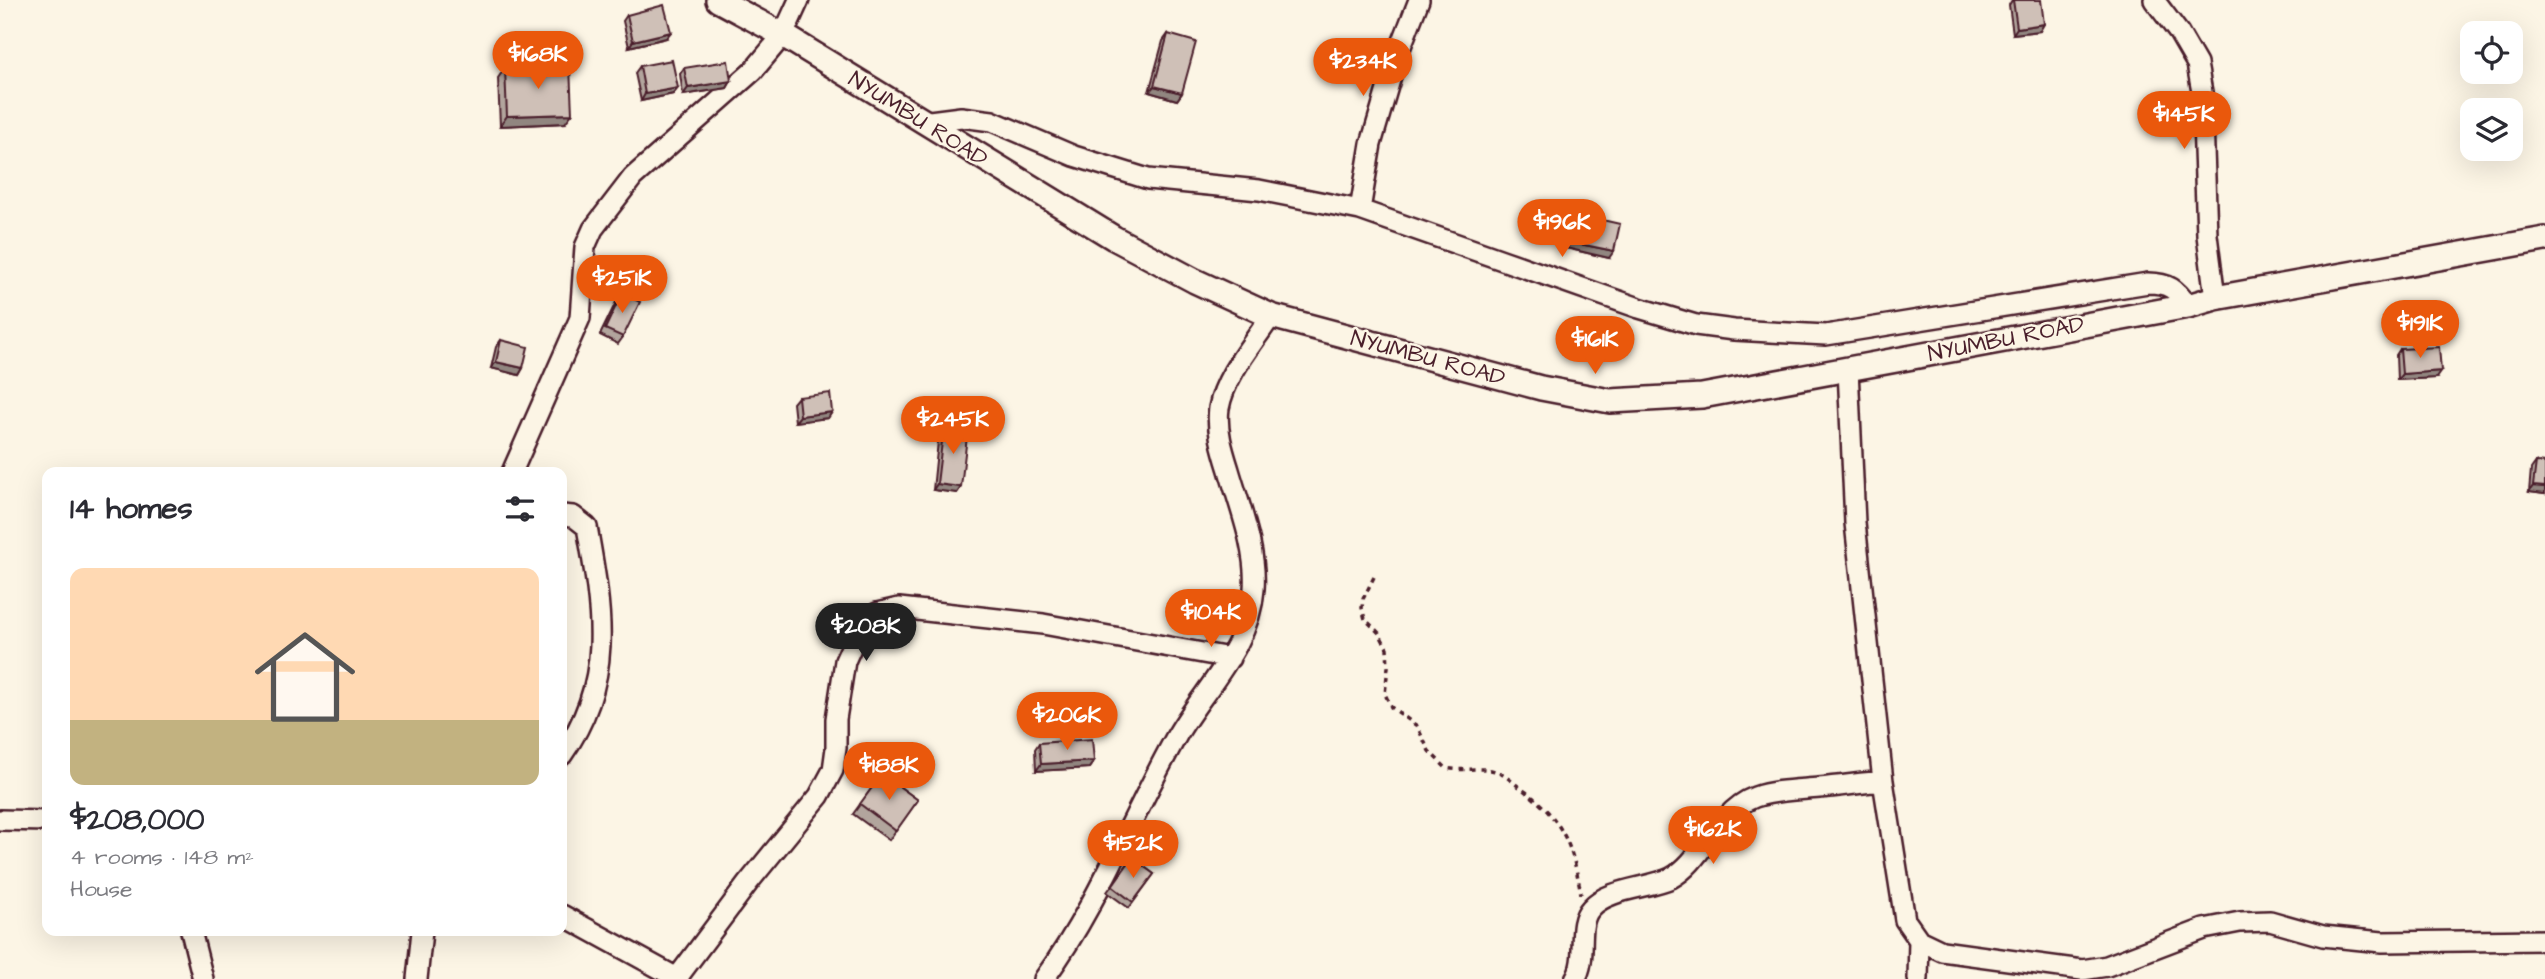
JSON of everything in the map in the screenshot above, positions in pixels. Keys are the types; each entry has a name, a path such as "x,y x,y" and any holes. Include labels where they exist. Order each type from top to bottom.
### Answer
{"street":[{"name":"NYUMBU ROAD","path":"718,0 783,35 1114,238 1195,281 1270,316 1541,387 1610,401 1702,396 2188,306 2215,298 2545,239"},
{"path":"514,467 580,318 584,247 593,229 633,177 753,71 783,35 799,0"},
{"path":"1360,211 1371,144 1396,59 1419,0"},
{"path":"2154,0 2179,33 2197,64 2202,92 2207,234 2215,298"},
{"path":"922,122 961,117 992,121 1074,156 1148,179 1259,190 1360,211 1639,308 1696,325 1826,335 2148,283 2163,283 2176,289 2188,306"},
{"path":"1044,979 1068,947 1177,734 1230,658 1248,620 1254,589 1252,561 1246,526 1219,438 1219,408 1229,382 1270,316"},
{"path":"1848,369 1855,523 1883,781 1905,920 1919,940 1942,951 2082,970 2107,967 2204,929 2240,922 2270,921 2323,936 2382,942 2545,940"},
{"path":"567,515 573,516 587,527 600,598 600,665 591,701 567,748"},
{"path":"567,918 678,978 748,883 819,796 833,770 836,719 845,661 854,641 877,613 899,608 1043,624 1230,658"},
{"path":"1578,976 1584,954 1585,916 1598,901 1672,877 1691,862 1725,818 1754,797 1784,791 1883,781"},
{"path":"0,820 42,821"},
{"path":"192,936 203,979"},
{"path":"417,979 421,936"},
{"path":"1918,979 1919,940"}],"path":[{"path":"1374,577 1363,599 1362,608 1365,619 1379,633 1387,648 1385,694 1391,707 1417,726 1429,751 1446,768 1494,771 1542,804 1560,824 1569,842 1585,916"}],"building":[{"path":"2013,0 2041,0 2044,24 2017,28"},
{"path":"664,5 671,32 633,41 627,15"},
{"path":"1168,34 1196,42 1182,93 1154,86"},
{"path":"672,60 678,88 645,94 640,66"},
{"path":"728,61 731,81 688,88 684,68"},
{"path":"570,66 572,114 507,116 505,68"},
{"path":"1576,214 1620,224 1614,251 1570,242"},
{"path":"622,293 640,302 623,337 605,329"},
{"path":"501,340 528,347 523,368 496,362"},
{"path":"2439,347 2441,371 2402,374 2400,349"},
{"path":"830,393 832,412 800,416 798,397"},
{"path":"944,425 968,428 961,487 937,484"},
{"path":"2536,462 2545,463 2545,487 2533,486"},
{"path":"1092,739 1094,761 1041,764 1039,743"},
{"path":"882,774 918,800 896,831 860,804"},
{"path":"1132,858 1154,874 1133,902 1112,886"}]}
